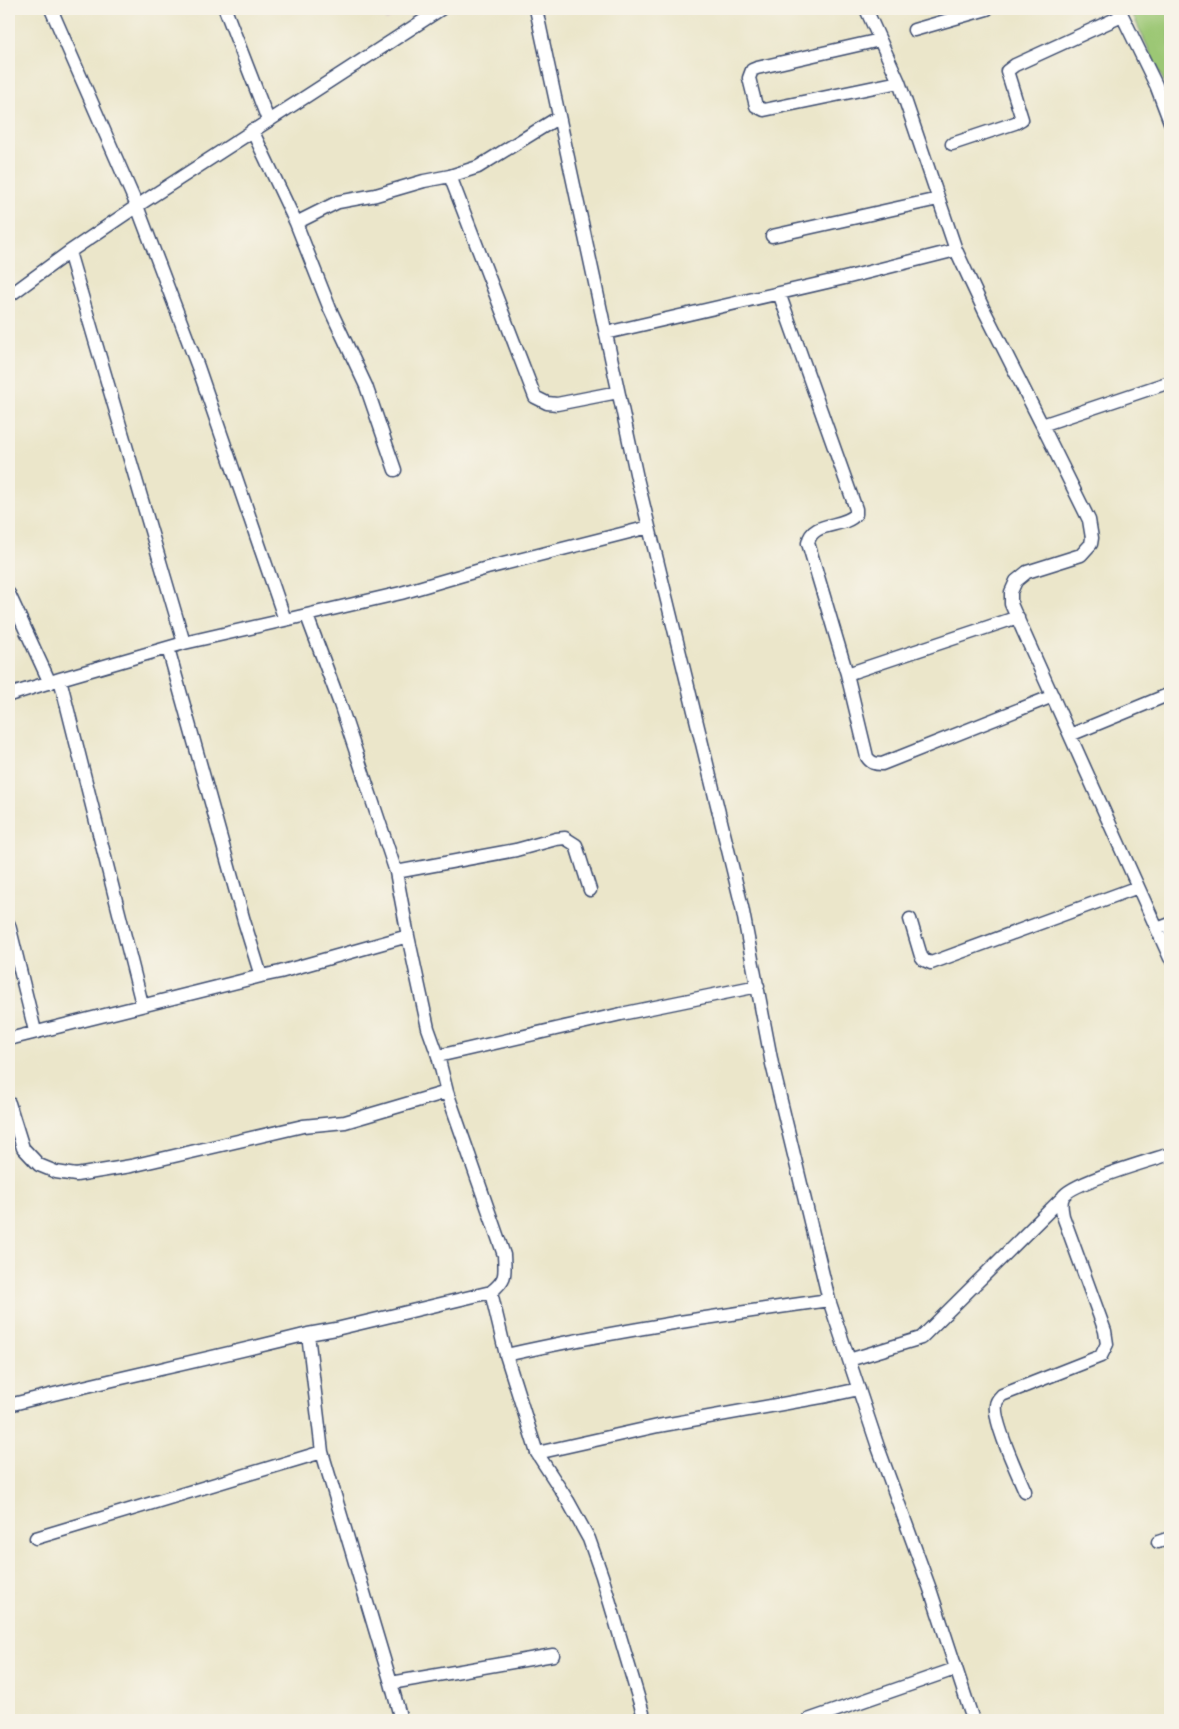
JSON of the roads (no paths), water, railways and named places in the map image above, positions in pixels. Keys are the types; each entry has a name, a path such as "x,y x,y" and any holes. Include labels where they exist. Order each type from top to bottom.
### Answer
{"street":[{"path":"52,9 138,206 198,367 285,620"},
{"path":"225,9 268,120"},
{"path":"9,296 69,252 252,130 441,9"},
{"path":"536,9 648,527 742,907 785,1119 829,1300 930,1589 973,1720"},
{"path":"866,9 899,82 956,250 1089,520 1091,544 1081,555 1027,572 1016,581 1011,592 1012,604 1170,958"},
{"path":"914,30 987,9"},
{"path":"952,144 1015,124 1022,119 1007,71 1015,65 1120,13 1156,85 1170,122"},
{"path":"880,40 752,70 749,78 756,106 764,110 899,82"},
{"path":"296,223 338,202 376,195 478,167 559,117"},
{"path":"252,130 296,223 330,309 366,386 396,470"},
{"path":"450,176 534,397 547,403 557,404 618,392"},
{"path":"772,236 938,199"},
{"path":"606,332 849,277 956,250"},
{"path":"69,252 184,643"},
{"path":"779,293 856,509 856,514 851,519 814,531 809,537 808,543 847,674 867,757 876,764 882,764 1053,696"},
{"path":"1042,425 1170,382"},
{"path":"9,695 184,643 401,593 487,568 648,527"},
{"path":"9,594 55,681 142,1004"},
{"path":"9,1406 79,1387 491,1292 501,1284 505,1275 504,1255 447,1092 438,1056 428,1028 396,872 340,704 307,616"},
{"path":"847,674 1018,617"},
{"path":"168,648 261,976"},
{"path":"1070,735 1170,694"},
{"path":"396,872 516,850 565,838 576,845 590,890"},
{"path":"910,920 921,956 931,963 1138,887"},
{"path":"1157,929 1170,924"},
{"path":"9,925 35,1031"},
{"path":"9,1039 142,1004 280,972 408,936"},
{"path":"438,1056 621,1014 758,986"},
{"path":"9,1103 23,1148 39,1165 56,1172 76,1175 131,1166 303,1126 345,1122 447,1092"},
{"path":"849,1360 922,1338 1069,1191 1086,1182 1170,1154"},
{"path":"1024,1491 997,1419 996,1405 998,1399 1002,1395 1101,1356 1107,1344 1063,1216 1063,1197"},
{"path":"491,1292 506,1356 537,1453 589,1540 602,1576 645,1720"},
{"path":"506,1356 660,1325 829,1300"},
{"path":"308,1334 322,1452 401,1720"},
{"path":"537,1453 658,1426 859,1389"},
{"path":"36,1538 322,1452"},
{"path":"391,1683 553,1655"},
{"path":"808,1720 955,1669"}]}
